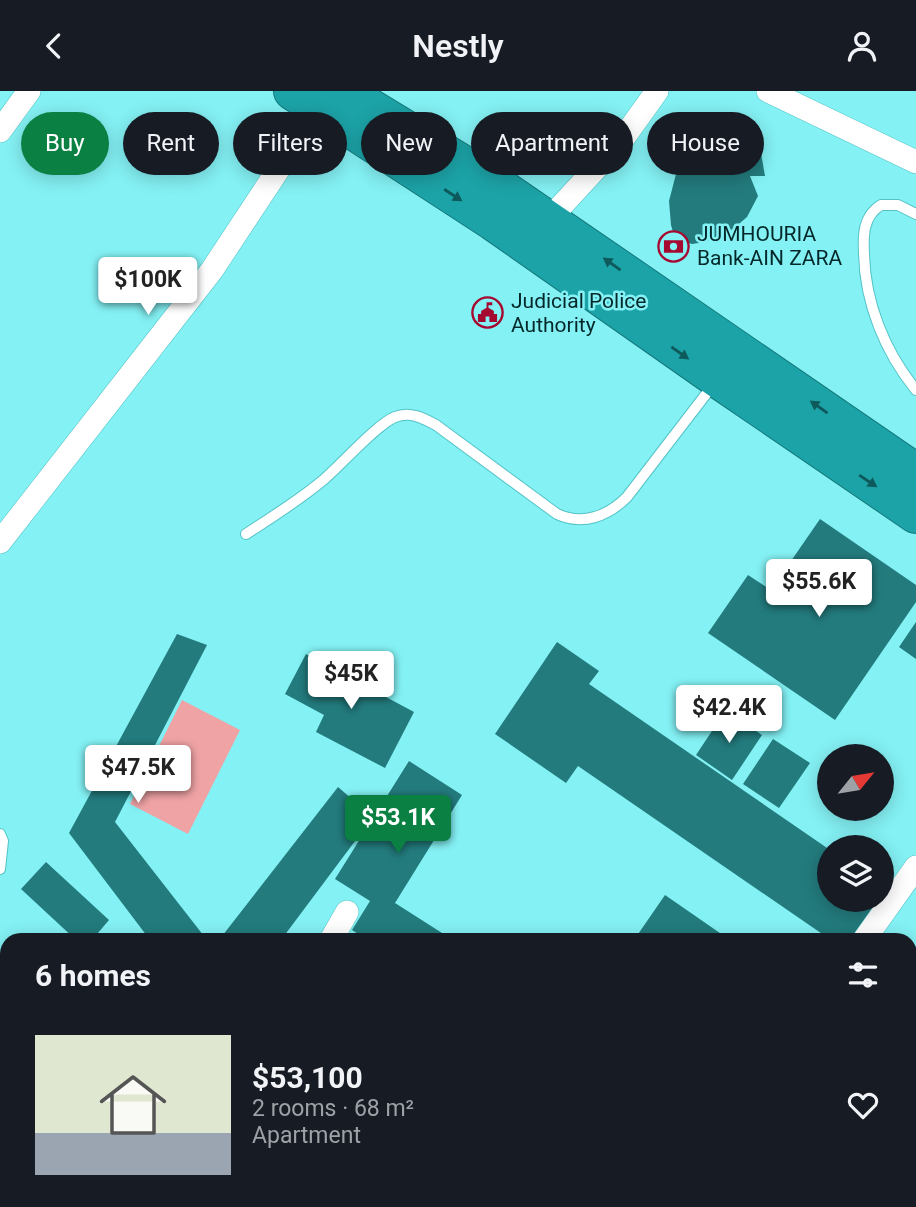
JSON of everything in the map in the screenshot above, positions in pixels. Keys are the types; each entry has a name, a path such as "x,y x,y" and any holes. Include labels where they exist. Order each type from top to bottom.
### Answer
{"highway":[{"path":"318,97 538,233 916,474"},
{"path":"538,233 717,378 916,514"}],"street":[{"path":"0,131 29,91"},
{"path":"538,233 622,140 657,91"},
{"path":"768,91 916,162"},
{"path":"0,542 212,270 318,97"},
{"path":"869,933 916,867"},
{"path":"335,933 347,912"}],"lane":[{"path":"916,214 898,205 881,205 867,219 863,238 864,275 871,308 899,368 916,390"},
{"path":"246,534 322,481 386,422 405,415 416,415 436,425 557,514 568,519 594,518 618,506 627,497 717,378"},
{"path":"0,834 3,841 0,869"}],"shaded area":[{"path":"182,700 240,730 188,834 130,804"}],"building":[{"path":"764,170 765,176 750,176 758,196 747,217 733,229 705,242 692,244 675,239 669,201 676,175 764,175"},
{"path":"820,519 916,585 916,602 835,720 708,633 748,575 771,590"},
{"path":"916,622 916,659 899,647"},
{"path":"177,634 207,645 115,822 202,933 145,933 69,833"},
{"path":"557,642 599,671 589,684 817,841 817,912 876,912 862,933 821,933 578,766 566,783 495,734"},
{"path":"306,654 414,712 385,768 316,732 324,715 285,694"},
{"path":"726,710 762,735 732,780 696,755"},
{"path":"773,739 810,763 779,808 743,784"},
{"path":"409,761 462,795 395,903 442,933 356,933 352,930 370,901 335,879"},
{"path":"338,787 373,817 286,933 224,933"},
{"path":"46,862 109,920 98,933 68,933 21,889"},
{"path":"665,895 720,933 639,933"}],"place":[{"name":"JUMHOURIA Bank-AIN ZARA","path":"674,246"},
{"name":"Judicial Police Authority","path":"488,313"}]}
